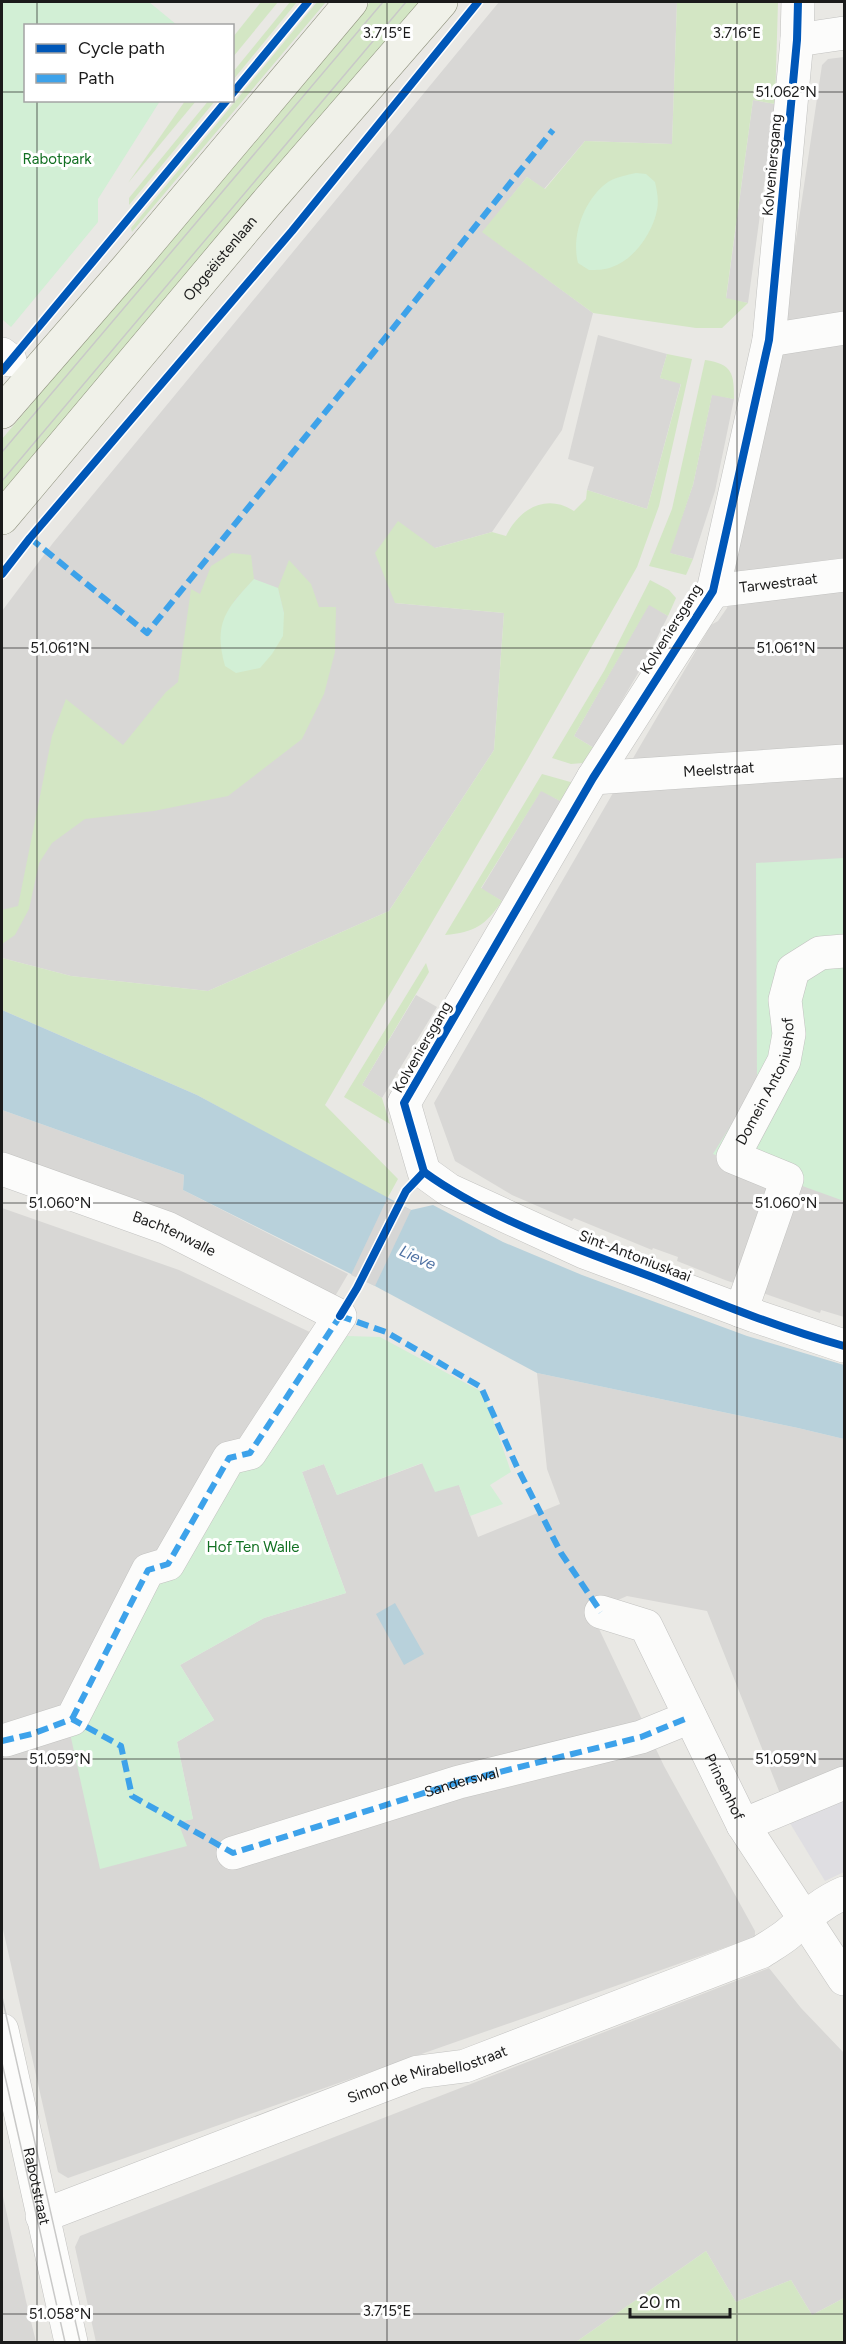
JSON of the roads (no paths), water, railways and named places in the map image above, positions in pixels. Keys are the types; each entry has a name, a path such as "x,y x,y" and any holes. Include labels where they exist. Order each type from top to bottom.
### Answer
{"main road":[{"path":"2,412 128,267 351,2"},
{"name":"Opgeëistenlaan","path":"2,518 264,206 441,2"}],"street":[{"name":"Kolveniersgang","path":"424,1172 404,1103 593,778 713,591 769,340 797,40 798,2"},
{"path":"797,40 844,33"},
{"path":"769,340 844,328"},
{"name":"Tarwestraat","path":"713,591 844,575"},
{"name":"Meelstraat","path":"593,778 844,761"},
{"name":"Domein Antoniushof","path":"741,1311 787,1179 733,1157 784,1061 789,1034 785,1000 793,970 820,953 844,951"},
{"name":"Bachtenwalle","path":"2,1169 167,1228 340,1316 250,1452 230,1458 168,1564 148,1570 72,1719 6,1740"},
{"name":"Sint-Antoniuskaai","path":"424,1172 449,1190 584,1252 741,1311 844,1346"},
{"name":"Prinsenhof","path":"600,1612 646,1626 743,1825 844,1979"},
{"name":"Sanderswal","path":"233,1853 459,1782 641,1737 690,1718"},
{"path":"743,1825 844,1783"},
{"name":"Simon de Mirabellostraat","path":"42,2216 418,2072 465,2066 761,1952 789,1934 805,1917 829,1900 844,1893"},
{"name":"Rabotstraat","path":"2,2030 71,2343"}],"water":[{"name":"Lieve","path":"2,1010 197,1095 411,1210 433,1205 503,1242 582,1275 747,1336 844,1365 844,1439 537,1373 375,1286 183,1190 184,1175 2,1110"},
{"path":"395,1603 424,1654 404,1665 376,1614"}],"tram line":[{"path":"2,452 383,2"},
{"path":"2,481 406,2"},
{"path":"2,1997 80,2342"},
{"path":"2,2063 65,2342"}],"park label":[{"name":"Rabotpark","path":"57,159"},
{"name":"Hof Ten Walle","path":"253,1547"}]}
